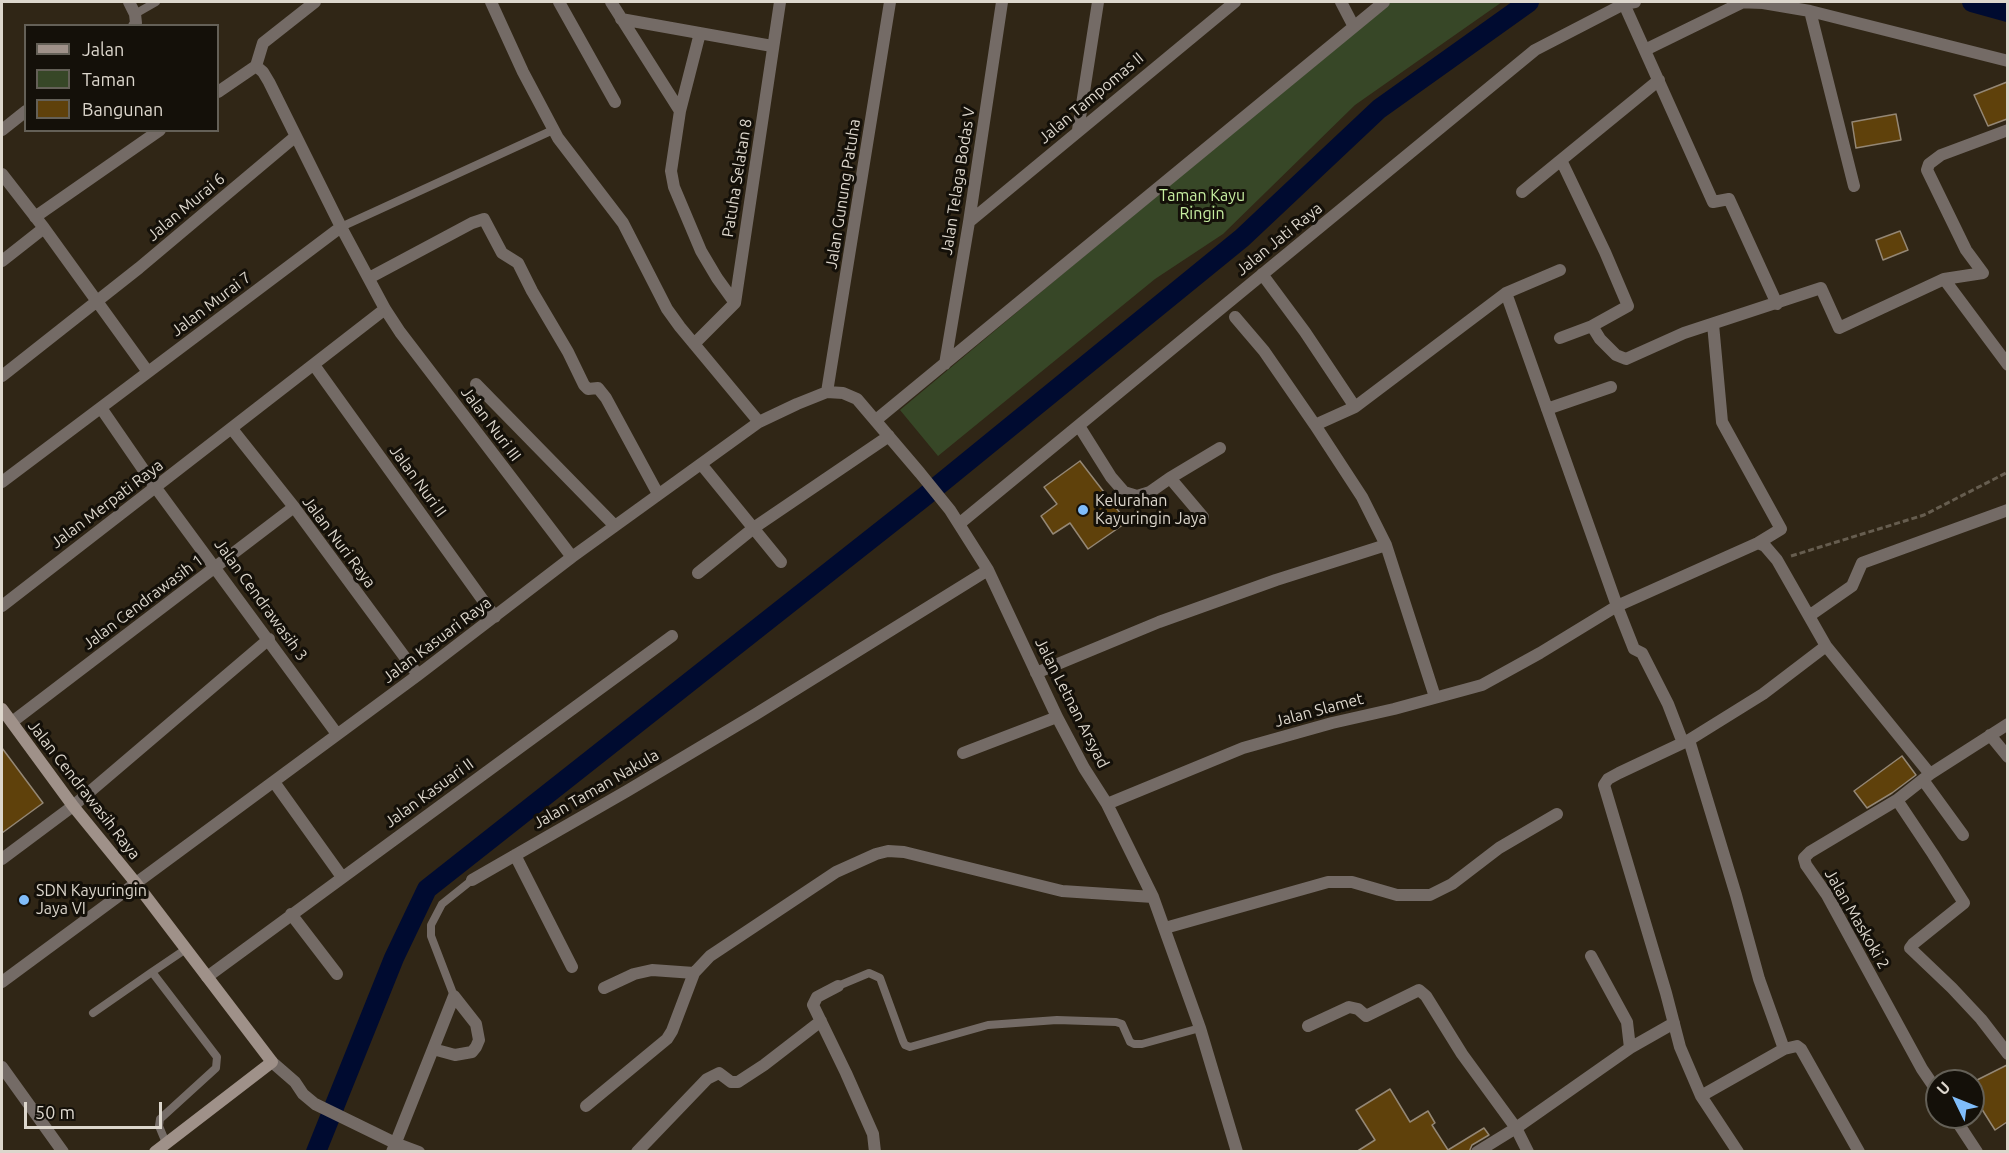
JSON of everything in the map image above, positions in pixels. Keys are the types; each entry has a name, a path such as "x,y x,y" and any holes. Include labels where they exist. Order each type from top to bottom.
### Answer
{"street":[{"path":"129,2 135,20"},
{"path":"219,91 256,66 263,43 315,2"},
{"path":"491,2 553,130 623,223 667,309 759,422 827,392"},
{"path":"559,2 615,102"},
{"path":"611,2 680,111"},
{"name":"Patuha Selatan 8","path":"735,303 780,2"},
{"name":"Jalan Gunung Patuha","path":"827,392 890,2"},
{"name":"Jalan Telaga Bodas V","path":"945,364 1002,2"},
{"path":"1078,130 1098,2"},
{"name":"Jalan Tampomas II","path":"969,222 1235,2"},
{"path":"1341,2 1353,26"},
{"path":"876,420 1384,2"},
{"path":"1735,2 1764,3 1810,11 2007,61"},
{"path":"1645,50 1743,2"},
{"path":"1629,3 1645,50 1713,202 1729,199 1777,304"},
{"name":"Jalan Jati Raya","path":"959,524 1534,50 1629,3"},
{"path":"1810,11 1854,186"},
{"path":"621,19 772,46"},
{"path":"694,344 735,303 717,279 701,251 674,187 671,171 671,157 680,111 700,33"},
{"name":"Jalan Nuri III","path":"256,66 266,75 341,227 385,309 400,332 572,557"},
{"path":"1522,192 1659,80"},
{"path":"2,130 24,113"},
{"path":"1592,326 1600,339 1616,356 1626,359 1684,333 1821,288 1839,328 1944,279 1983,273 1966,250 1929,177 1928,168 1933,160 1941,155 2007,130"},
{"path":"35,216 157,132"},
{"name":"Jalan Murai 6","path":"2,375 139,268 296,136"},
{"path":"1560,338 1592,326 1628,306 1561,160"},
{"path":"2,174 148,372"},
{"path":"369,278 472,222 484,219 502,253 518,263 584,385 588,389 598,388 606,398 658,494"},
{"name":"Jalan Murai 7","path":"2,482 341,227"},
{"path":"2,261 44,228"},
{"path":"1315,425 1354,407 1506,293 1560,270"},
{"path":"1262,274 1305,332 1354,407"},
{"path":"1944,279 2007,365"},
{"path":"1506,293 1634,649 1642,653 1686,742 1736,895 1759,979 1784,1049"},
{"name":"Jalan Merpati Raya","path":"2,606 385,309"},
{"path":"1235,318 1264,351 1362,497 1386,545 1435,697"},
{"name":"Jalan Slamet","path":"1107,804 1243,748 1482,685 1617,606 1758,543 1781,529 1722,422 1713,324"},
{"name":"Jalan Nuri II","path":"314,365 495,617"},
{"path":"476,384 615,526"},
{"path":"1547,409 1611,387"},
{"name":"Jalan Letnan Arsyad","path":"827,392 843,393 857,399 876,420 950,510 988,570 1057,717 1084,768 1107,804 1153,897 1200,1028 1237,1152"},
{"name":"Jalan Cendrawasih 3","path":"101,408 156,488 337,734"},
{"name":"Jalan Kasuari Raya","path":"2,982 418,675 572,557 759,422"},
{"path":"1079,426 1111,477 1124,492 1137,496 1220,448"},
{"name":"Jalan Nuri Raya","path":"232,429 294,507 418,675"},
{"path":"698,573 755,527 889,436"},
{"path":"701,464 755,527 781,562"},
{"path":"1170,478 1203,517"},
{"name":"Jalan Cendrawasih 1","path":"12,722 294,507"},
{"path":"1809,616 1852,586 1862,563 2007,510"},
{"path":"1758,543 1765,546 1777,560 1826,646 1926,777 1963,835"},
{"path":"1036,673 1160,622 1276,580 1386,545"},
{"name":"Jalan Taman Nakula","path":"472,880 756,714 988,570"},
{"name":"Jalan Kasuari II","path":"207,977 672,636"},
{"path":"2,859 73,806 268,639"},
{"path":"1738,1152 1701,1096 1680,1047 1666,1027 1604,787 1606,781 1613,776 1686,742 1763,694 1826,646"},
{"name":"Jalan Cendrawasih Raya","path":"2,709 73,806 135,882 272,1062"},
{"path":"963,753 1057,717"},
{"path":"2007,724 1926,777 1897,800 1964,903 1910,948 1974,1011 2007,1054"},
{"path":"1990,735 2007,757"},
{"path":"274,782 342,877"},
{"name":"Jalan Maskoki 2","path":"1897,800 1810,852 1804,858 1925,1073"},
{"path":"1165,928 1328,882 1352,882 1397,895 1430,895 1452,884 1499,849 1557,814"},
{"path":"586,1106 667,1039 694,973 710,956 836,872 888,850 1062,891 1153,897"},
{"path":"516,855 572,967"},
{"path":"291,914 337,974"},
{"path":"1591,956 1627,1022 1630,1048"},
{"path":"603,988 634,974 652,970 694,973"},
{"path":"838,986 814,1001 813,1005 873,1134 875,1152"},
{"path":"1308,1026 1349,1007 1358,1009 1366,1016 1419,990 1426,996 1462,1054 1516,1128 1528,1152"},
{"path":"393,1147 432,1049 454,996 476,1024 479,1040 472,1052 454,1055 432,1049"},
{"path":"637,1152 707,1079 716,1073 723,1074 734,1083 764,1065 820,1021"},
{"path":"1477,1152 1516,1128 1630,1048 1666,1027"},
{"path":"1701,1096 1784,1049 1795,1046 1801,1049 1859,1152"},
{"path":"154,1152 272,1062 315,1104 393,1147 419,1152"},
{"path":"2,1067 63,1152"},
{"path":"1962,1129 1977,1152"}],"lane":[{"path":"135,20 156,2"},
{"path":"341,227 553,130"},
{"name":"Jalan Taman Nakula","path":"454,996 431,936 431,925 442,904 472,880"},
{"path":"93,1013 186,950"},
{"path":"152,972 217,1057 216,1068 160,1119 159,1126 166,1143"},
{"path":"838,986 870,973 880,978 903,1041 910,1047 988,1025 1057,1020 1116,1022 1122,1024 1130,1042 1134,1044 1142,1044 1200,1028"}],"path":[{"path":"1777,560 1924,515 2007,472"}],"green space":[{"name":"Taman Kayu Ringin","path":"1390,2 1502,2 1355,105 1223,234 1155,279 938,456 900,410"}],"building":[{"path":"2007,82 2007,119 1988,126 1974,95"},
{"path":"1896,114 1901,140 1856,148 1852,122"},
{"path":"1900,231 1908,250 1883,260 1876,240"},
{"name":"Kelurahan Kayuringin Jaya","path":"1080,461 1127,522 1088,549 1070,523 1053,534 1041,516 1057,504 1044,487"},
{"path":"2,748 43,803 2,833"},
{"path":"1902,756 1916,775 1867,808 1854,791"},
{"path":"2007,1065 2007,1122 1995,1130 1985,1114 1985,1076"},
{"path":"1390,1089 1410,1122 1428,1111 1435,1123 1432,1125 1448,1150 1484,1128 1489,1135 1472,1145 1469,1152 1356,1152 1375,1140 1356,1110"}],"waterway":[{"path":"316,1152 394,958 427,889 924,497 1242,238 1379,109 1529,2"},
{"path":"1972,2 2008,12"}],"place":[{"name":"Kelurahan Kayuringin Jaya","path":"1083,510"},
{"name":"SDN Kayuringin Jaya VI","path":"24,900"}]}
